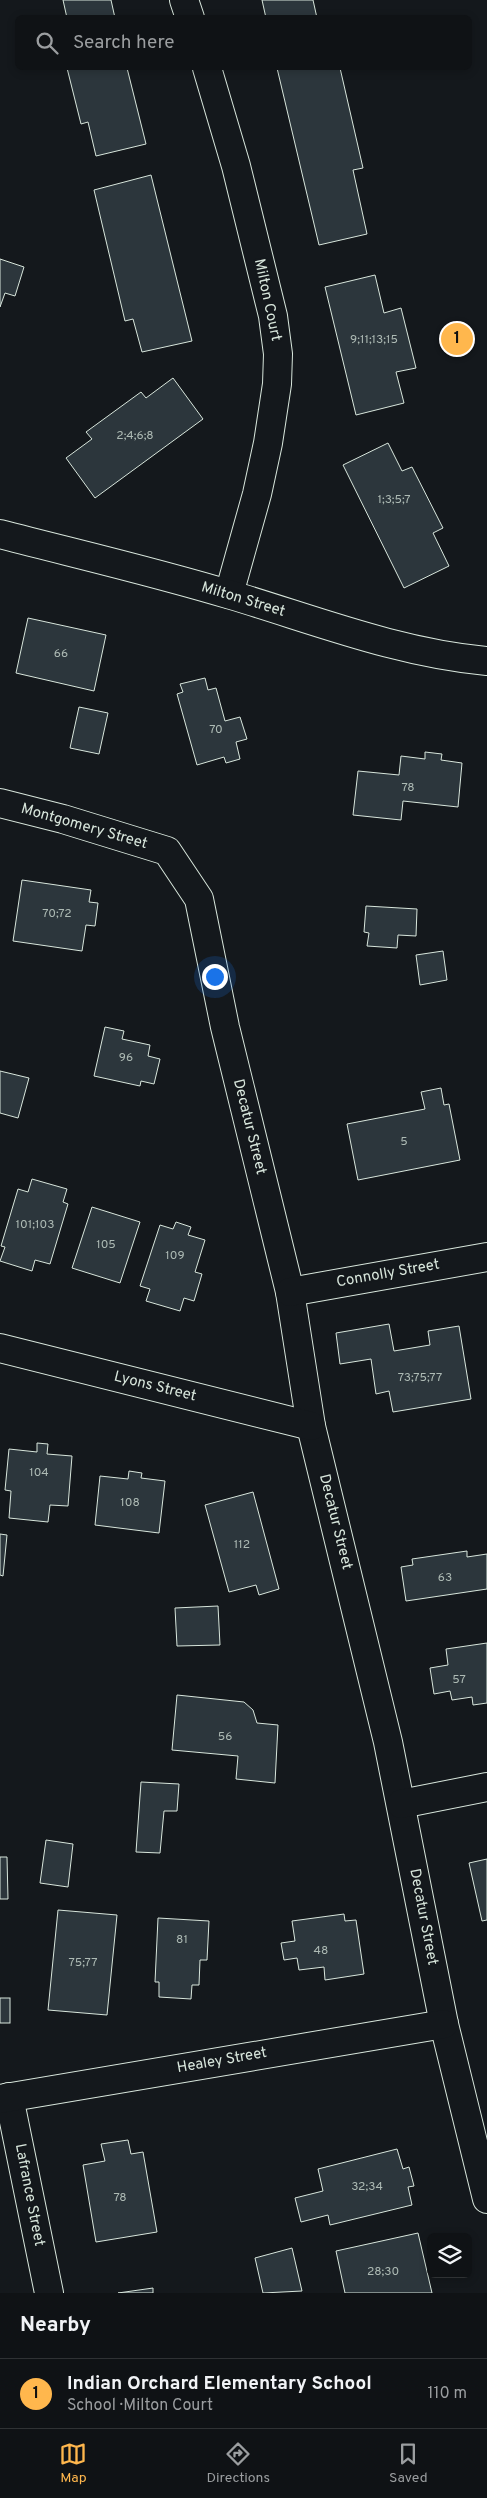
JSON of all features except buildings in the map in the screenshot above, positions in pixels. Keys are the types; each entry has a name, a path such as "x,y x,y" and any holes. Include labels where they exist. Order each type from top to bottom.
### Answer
{"street":[{"path":"184,0 189,15"},
{"name":"Milton Court","path":"208,70 236,166 268,296 278,354 277,384 268,443 257,494 229,594"},
{"name":"Milton Street","path":"0,534 229,594 373,640 437,654 487,661"},
{"name":"Montgomery Street","path":"0,803 63,819 168,853"},
{"name":"Decatur Street","path":"168,853 198,899 225,1027 290,1292 311,1426 402,1804 444,2024 487,2199"},
{"name":"Connolly Street","path":"290,1292 487,1257"},
{"name":"Lyons Street","path":"0,1348 311,1426"},
{"path":"402,1804 487,1787"},
{"name":"Healey Street","path":"5,2098 444,2024"},
{"name":"Lafrance Street","path":"5,2098 49,2293"}],"place":[{"name":"Indian Orchard Elementary School","path":"457,339"}]}
